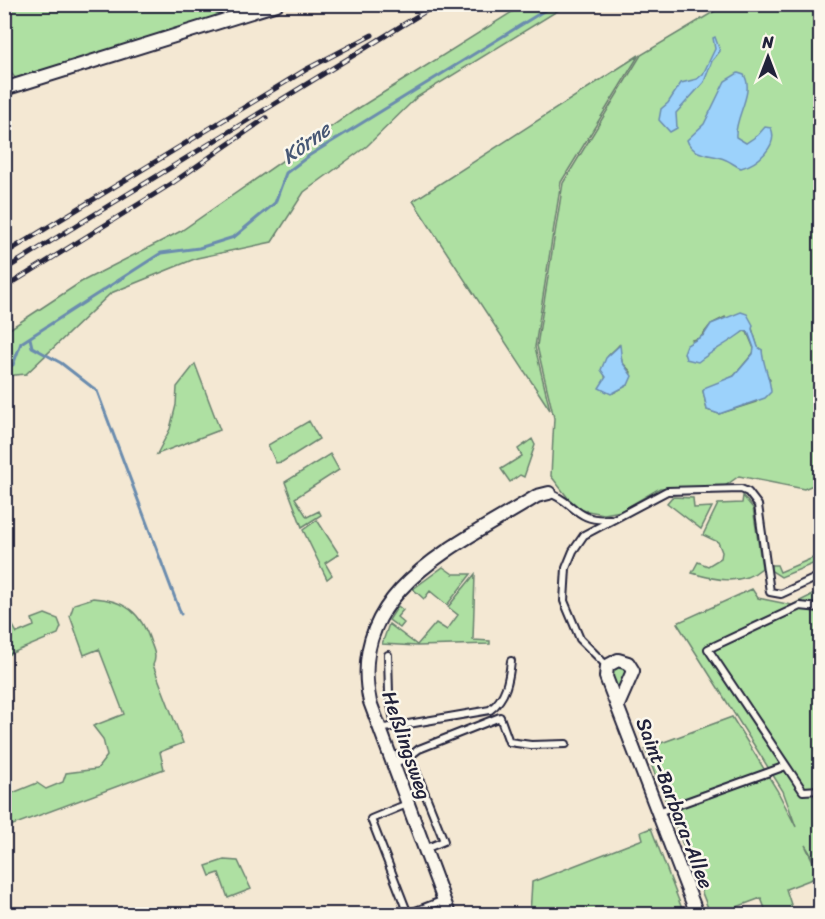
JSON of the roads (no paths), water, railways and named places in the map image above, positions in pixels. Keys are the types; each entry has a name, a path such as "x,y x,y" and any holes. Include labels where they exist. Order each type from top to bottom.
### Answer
{"street":[{"path":"4,89 277,4"},
{"name":"Heßlingsweg","path":"449,915 378,729 367,690 366,665 374,631 393,595 426,566 537,496 549,493"},
{"name":"Saint-Barbara-Allee","path":"618,705 632,677 631,666 618,660 607,666 606,677 697,915"}],"lane":[{"path":"607,666 580,639 570,620 564,601 564,584 573,551 584,536 667,491 741,489 748,492 758,505 770,592 781,594 820,576"},
{"path":"549,493 560,496 578,514 588,519 613,519"},
{"path":"820,608 800,606 708,649 803,791 820,790"},
{"path":"388,655 389,693 395,726"},
{"path":"378,729 490,710 499,703 504,693 511,661"},
{"path":"392,764 419,749 500,717 509,742 531,745 566,744"},
{"path":"410,756 444,841 424,849"},
{"path":"657,812 786,766"},
{"path":"407,804 370,819 408,914 444,900"}],"water":[{"path":"715,37 720,51 712,61 704,82 676,113 677,128 670,132 659,120 661,109 668,103 681,83 697,79 703,74 715,49 713,38"},
{"path":"738,73 744,75 747,89 736,137 746,143 765,127 771,128 773,135 765,153 754,163 741,168 724,159 698,152 687,140 704,124 725,81"},
{"path":"741,312 747,314 753,325 752,329 758,347 762,350 771,392 765,398 719,414 707,410 703,391 706,387 734,376 753,354 754,348 748,332 744,331 698,362 686,359 684,353 687,345 704,335 711,324"},
{"path":"620,345 622,362 632,376 628,385 611,394 599,388 606,377 601,370 606,358"}],"waterway":[{"name":"Körne","path":"4,369 13,365 21,343 161,253 199,248 234,237 275,203 286,173 310,155 555,4"},
{"path":"30,338 32,347 61,363 97,391 181,614"}],"railway":[{"path":"4,270 437,4"},
{"path":"4,254 307,69 372,35"},
{"path":"4,288 171,184 266,118"}]}
